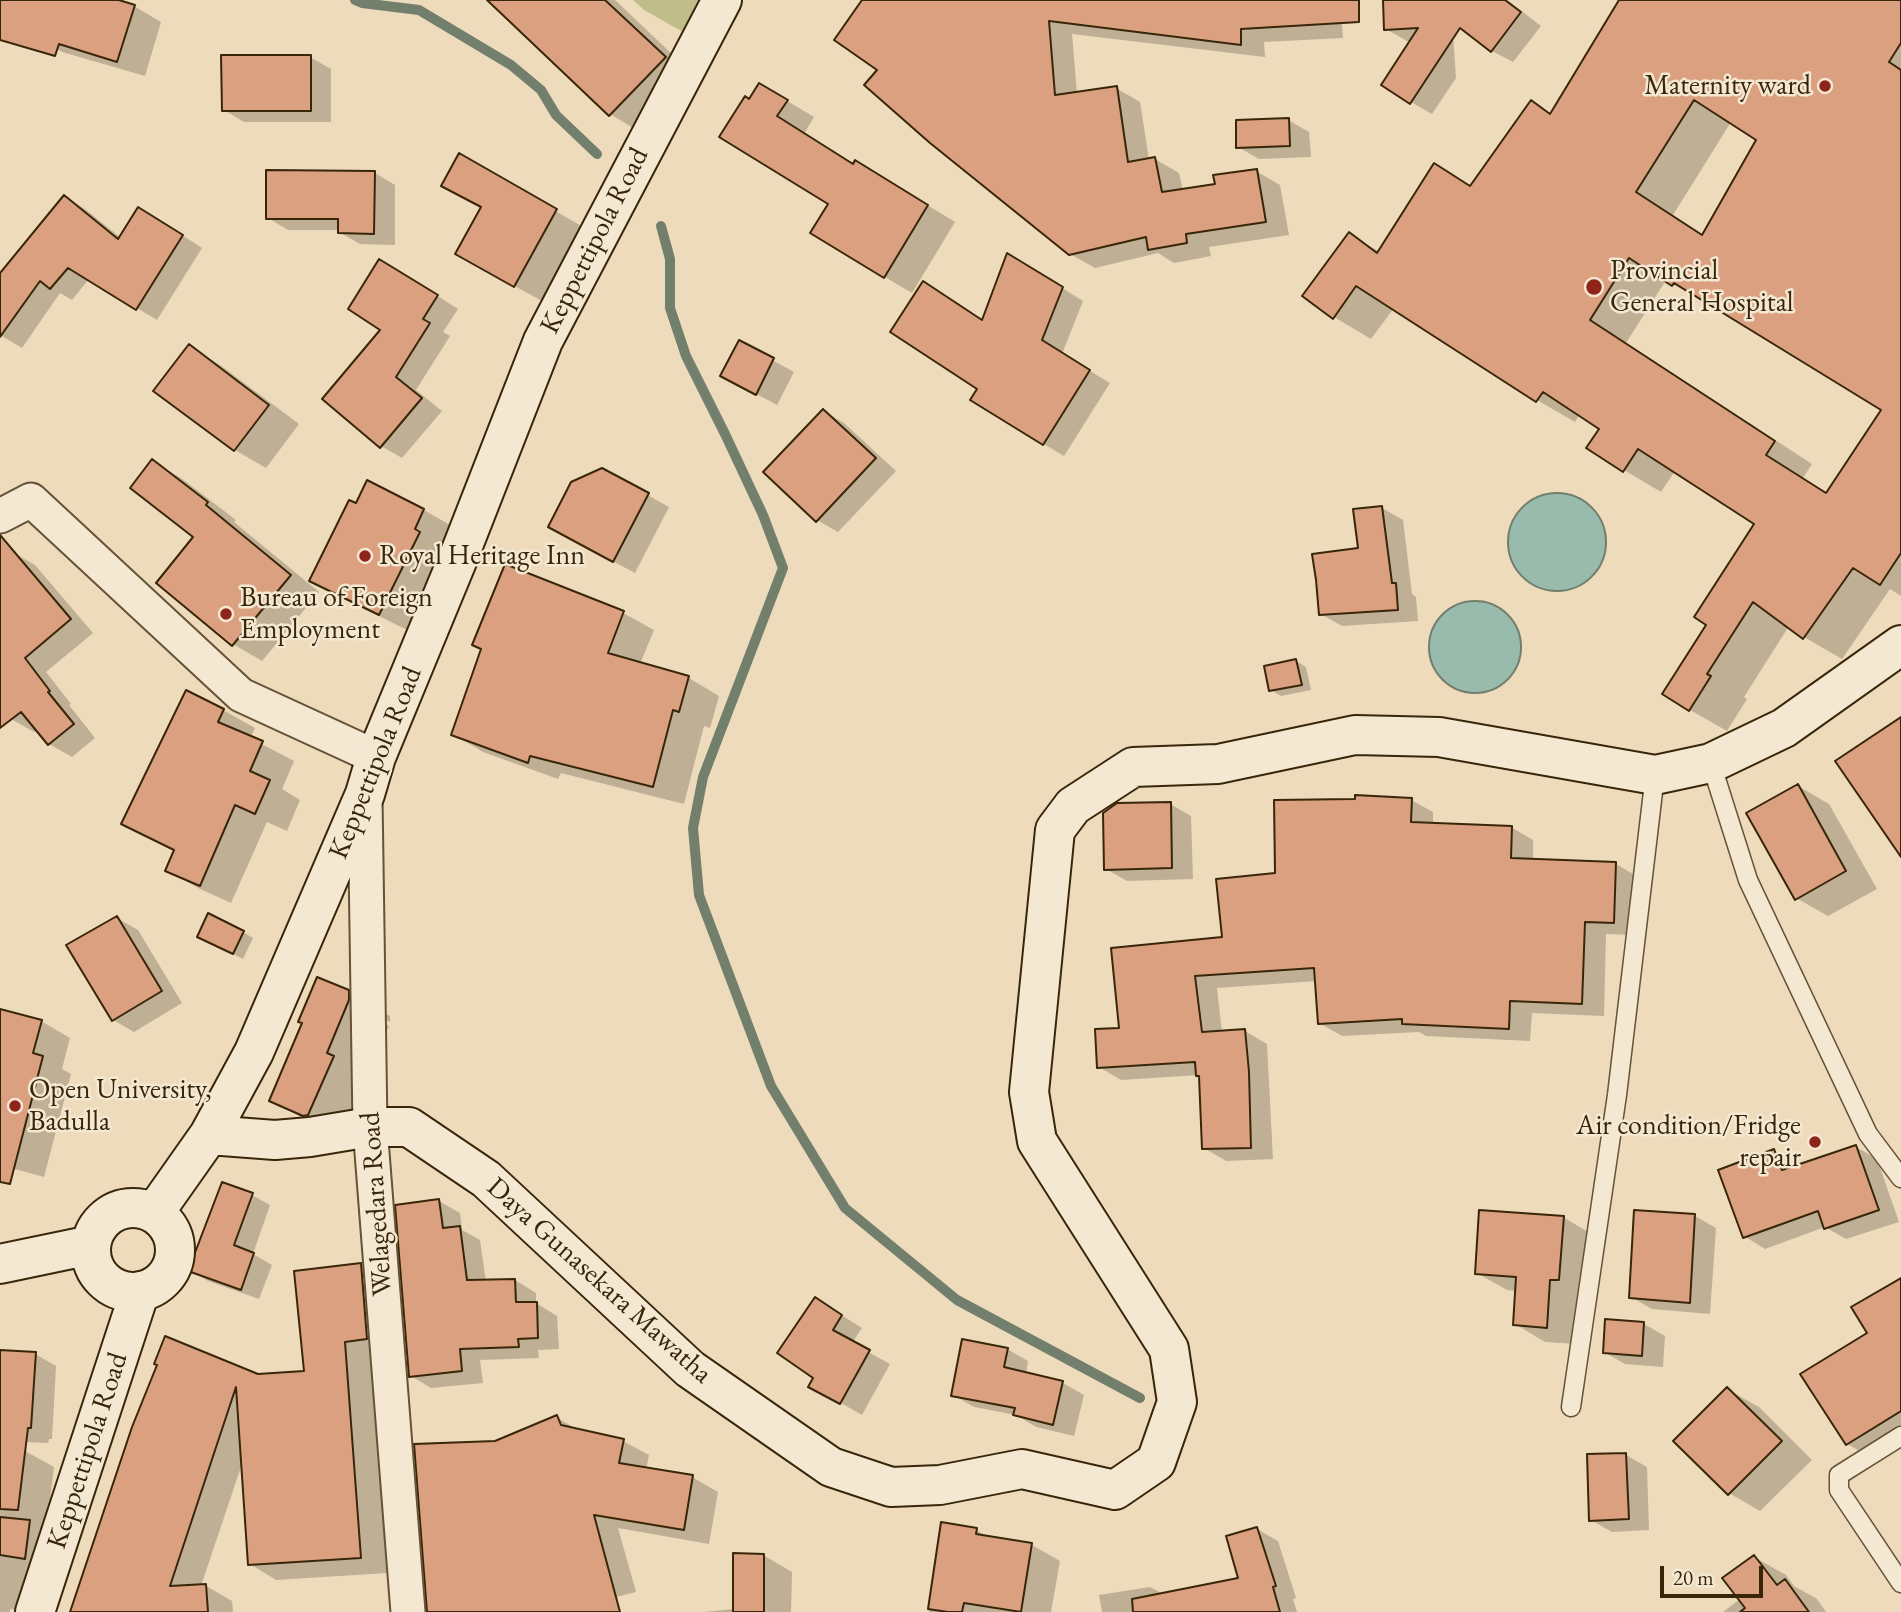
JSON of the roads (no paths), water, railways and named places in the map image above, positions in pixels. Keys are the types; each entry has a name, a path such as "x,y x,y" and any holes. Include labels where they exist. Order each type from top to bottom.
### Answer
{"street":[{"name":"Keppettipola Road","path":"154,1213 209,1135 254,1052 365,794 376,757 457,561 543,341 725,5"},
{"path":"0,516 31,500 241,695 376,757"},
{"name":"Daya Gunasekara Mawatha","path":"209,1135 275,1140 370,1127 409,1127 486,1179 690,1368 831,1467 891,1487 940,1485 1022,1469 1115,1490 1156,1462 1177,1402 1169,1349 1037,1141 1029,1092 1055,830 1073,806 1133,768 1219,764 1355,735 1439,737 1655,775 1711,763 1784,728 1901,645"},
{"name":"Welagedara Road","path":"365,794 370,1127 408,1612"},
{"path":"141,1208 154,1213 165,1222 173,1235 176,1250 174,1264 166,1277 155,1286 140,1291 125,1291 111,1285 99,1275 92,1260 91,1245 102,1220 114,1212 141,1208"},
{"path":"0,1265 91,1245"},
{"name":"Keppettipola Road","path":"35,1612 140,1291"}],"lane":[{"path":"1711,763 1748,880 1868,1134 1901,1178"},
{"path":"1570,1408 1617,1095 1655,775"},
{"path":"1901,1436 1839,1475 1839,1490 1901,1583"}],"waterway":[{"path":"355,0 419,10 511,65 541,90 556,115 597,154"},
{"path":"661,226 670,259 670,308 686,356 763,515 783,568 703,777 693,828 699,895 771,1086 845,1208 957,1300 1140,1398"}],"place":[{"name":"Maternity ward","path":"1825,86"},
{"name":"Provincial General Hospital","path":"1594,287"},
{"name":"Royal Heritage Inn","path":"365,556"},
{"name":"Bureau of Foreign Employment","path":"226,614"},
{"name":"Open University, Badulla","path":"15,1106"},
{"name":"Air condition/Fridge repair","path":"1815,1142"}]}
